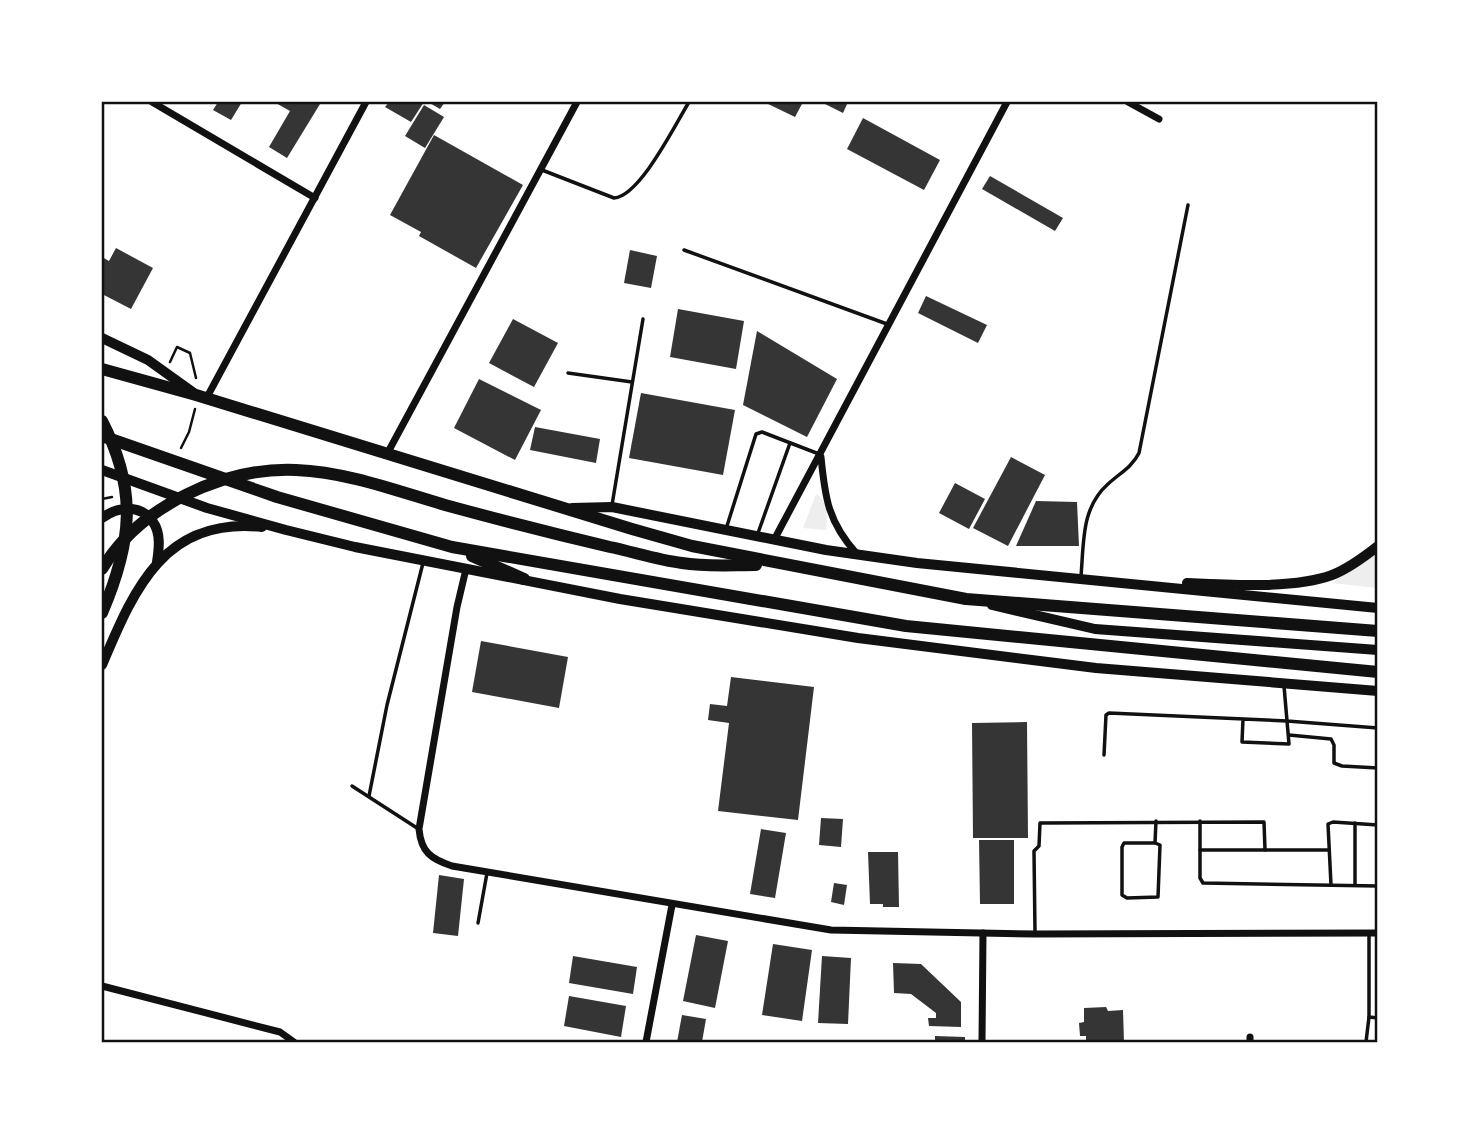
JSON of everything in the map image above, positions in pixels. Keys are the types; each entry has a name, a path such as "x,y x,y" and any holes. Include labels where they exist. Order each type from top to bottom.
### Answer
{"highway":[{"path":"102,369 560,508 692,545 788,566 966,599 1377,631"},
{"path":"102,421 109,435 127,495 127,524 121,561 102,613"},
{"path":"102,436 277,497 452,547 906,626 1377,672"},
{"path":"102,569 128,537 183,497 244,474 295,470 354,479 497,519 684,564 788,566"},
{"path":"452,547 524,579"}],"main road":[{"path":"102,338 148,360 199,397"},
{"path":"102,470 207,508 286,530 620,599 858,638 1096,668 1377,691"},
{"path":"102,518 116,509 128,507 153,521 159,547 157,562"},
{"path":"560,508 612,507 756,537 917,563 1377,608"},
{"path":"102,665 138,587 157,562 183,542 226,528 286,530"},
{"path":"1058,576 1206,584 1315,580 1335,574 1377,546"},
{"path":"966,599 1095,629 1377,650"}],"street":[{"path":"152,102 314,198"},
{"path":"199,397 366,102"},
{"path":"387,455 542,170 574,102"},
{"path":"774,540 1007,102"},
{"path":"1128,102 1159,119"},
{"path":"821,455 824,488 836,528 857,555"},
{"path":"466,569 419,829 421,843 427,854 438,861 452,866 672,905 831,930 1035,934 1373,933"},
{"path":"646,1042 672,905"},
{"path":"982,1042 983,933"},
{"path":"102,986 281,1032 294,1042"}],"lane":[{"path":"542,170 614,198 622,197 641,180 690,102"},
{"path":"1081,577 1087,512 1093,500 1133,464 1139,453 1188,205"},
{"path":"684,250 889,325"},
{"path":"612,507 643,318"},
{"path":"568,373 633,382"},
{"path":"726,531 756,433 762,432 821,455"},
{"path":"756,537 790,443"},
{"path":"369,796 387,705 424,560"},
{"path":"1243,719 1242,742 1287,745 1289,735 1283,684"},
{"path":"1104,755 1106,715 1109,713 1377,728"},
{"path":"1289,735 1331,739 1334,746 1334,763 1377,768"},
{"path":"352,786 419,829"},
{"path":"1155,843 1156,821"},
{"path":"1200,821 1200,878 1203,883 1377,886"},
{"path":"1331,885 1328,824 1333,821 1377,825"},
{"path":"1035,934 1034,851 1039,846 1040,823 1264,822 1265,850"},
{"path":"1354,886 1355,823"},
{"path":"1124,843 1155,843 1160,845 1158,897 1127,898 1122,895 1124,843"},
{"path":"1200,850 1329,850"},
{"path":"478,923 487,872"},
{"path":"1366,1042 1373,933"},
{"path":"1369,1017 1377,1018"}],"path":[{"path":"176,457 189,432 199,397 190,353 177,347"},
{"path":"102,499 115,496"}],"shaded area":[{"path":"816,494 825,505 826,530 803,528"},
{"path":"1377,553 1377,588 1332,583"}],"building":[{"path":"218,102 242,102 231,120 213,110"},
{"path":"274,102 320,104 287,158 269,147 290,111"},
{"path":"389,102 424,102 411,122 385,107"},
{"path":"428,102 445,102 440,109"},
{"path":"764,102 803,102 795,117"},
{"path":"821,102 848,102 843,113"},
{"path":"424,105 444,117 425,148 405,136"},
{"path":"863,118 940,160 924,190 847,149"},
{"path":"434,135 523,185 476,268 419,236 421,232 390,215"},
{"path":"990,176 1063,218 1055,231 982,189"},
{"path":"116,248 153,268 131,309 102,294 102,257 109,261"},
{"path":"630,250 657,256 651,288 624,283"},
{"path":"926,296 987,325 978,343 918,313"},
{"path":"678,309 744,321 736,369 670,357"},
{"path":"513,319 558,343 534,387 489,363"},
{"path":"757,331 837,379 807,437 743,405"},
{"path":"479,379 541,410 515,460 454,428"},
{"path":"641,393 735,410 723,475 629,458"},
{"path":"535,427 600,439 596,463 530,450"},
{"path":"1011,457 1045,475 1008,546 973,528"},
{"path":"955,483 985,499 969,529 939,513"},
{"path":"1036,501 1077,502 1079,546 1016,546"},
{"path":"481,641 568,657 559,708 472,692"},
{"path":"731,677 814,687 798,820 718,811 729,723 708,720 710,704 727,706"},
{"path":"1027,722 1028,838 973,838 972,723"},
{"path":"821,818 843,819 841,847 819,845"},
{"path":"761,829 786,833 775,898 750,894"},
{"path":"979,840 1014,840 1014,904 980,904"},
{"path":"868,852 898,852 899,907 870,904"},
{"path":"439,875 464,879 458,936 433,933"},
{"path":"834,883 847,885 844,905 831,902"},
{"path":"696,935 728,941 715,1008 683,1001"},
{"path":"773,944 812,950 802,1021 762,1015"},
{"path":"573,956 637,967 633,994 569,983"},
{"path":"822,956 851,958 848,1024 818,1023"},
{"path":"893,963 921,964 961,1002 961,1027 929,1026 928,1018 936,1018 936,1013 911,994 894,993"},
{"path":"569,996 626,1006 621,1037 564,1026"},
{"path":"1106,1007 1108,1011 1123,1010 1124,1042 1086,1042 1086,1036 1080,1036 1079,1023 1084,1022 1084,1008"},
{"path":"682,1015 706,1019 702,1042 677,1042"},
{"path":"935,1036 965,1037 965,1042 935,1042"}]}
